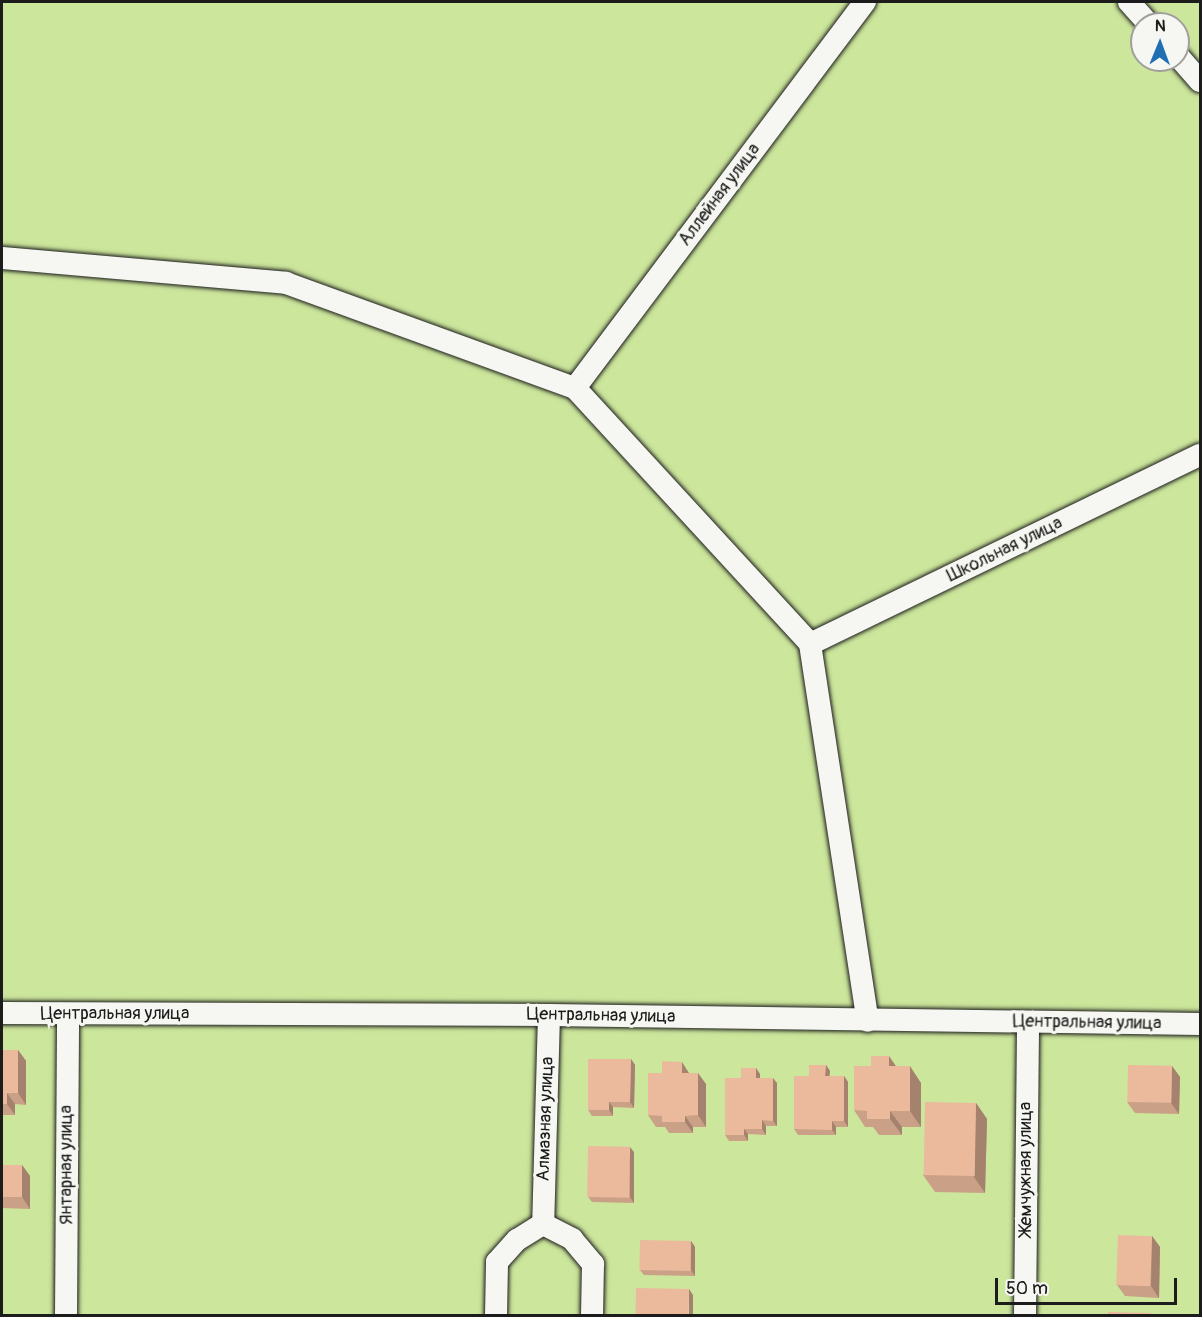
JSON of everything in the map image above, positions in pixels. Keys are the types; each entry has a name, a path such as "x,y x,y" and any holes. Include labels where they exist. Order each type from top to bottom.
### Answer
{"street":[{"name":"Аллейная улица","path":"575,388 865,2"},
{"path":"1190,70 1200,81"},
{"path":"2,258 286,283 575,388 810,644 868,1021"},
{"name":"Школьная улица","path":"810,644 1200,455"},
{"name":"Центральная улица","path":"2,1013 549,1015 1200,1024"},
{"name":"Янтарная улица","path":"66,1316 68,1014"},
{"name":"Алмазная улица","path":"543,1224 549,1015"},
{"name":"Жемчужная улица","path":"1025,1316 1028,1022"},
{"path":"496,1316 497,1263 517,1240 543,1224 572,1239 593,1264 592,1316"}],"green space":[{"path":"2,2 1200,2 1200,1315 2,1315"}],"building":[{"path":"2,1050 18,1050 18,1093 7,1093 7,1104 2,1104"},
{"path":"871,1056 889,1056 889,1066 910,1066 910,1111 890,1111 890,1119 867,1119 867,1111 854,1110 854,1066 871,1066"},
{"path":"588,1059 631,1059 630,1102 609,1102 609,1110 588,1110"},
{"path":"662,1061 682,1062 682,1073 698,1073 698,1115 685,1116 685,1122 662,1122 662,1116 648,1115 648,1073 662,1073"},
{"path":"809,1065 826,1065 825,1076 844,1076 844,1121 832,1121 832,1130 794,1129 794,1076 809,1076"},
{"path":"1128,1065 1172,1066 1171,1103 1127,1102"},
{"path":"741,1068 756,1068 756,1078 773,1078 773,1121 762,1120 762,1129 744,1129 744,1135 725,1135 725,1078 741,1078"},
{"path":"925,1102 976,1103 975,1176 924,1175"},
{"path":"588,1146 630,1147 629,1198 587,1197"},
{"path":"2,1165 22,1165 22,1197 2,1197"},
{"path":"1118,1235 1152,1236 1150,1286 1116,1285"},
{"path":"640,1240 691,1241 690,1271 639,1270"},
{"path":"636,1288 689,1289 689,1316 636,1316"},
{"path":"1108,1312 1151,1313 1151,1316 1107,1316"}]}
